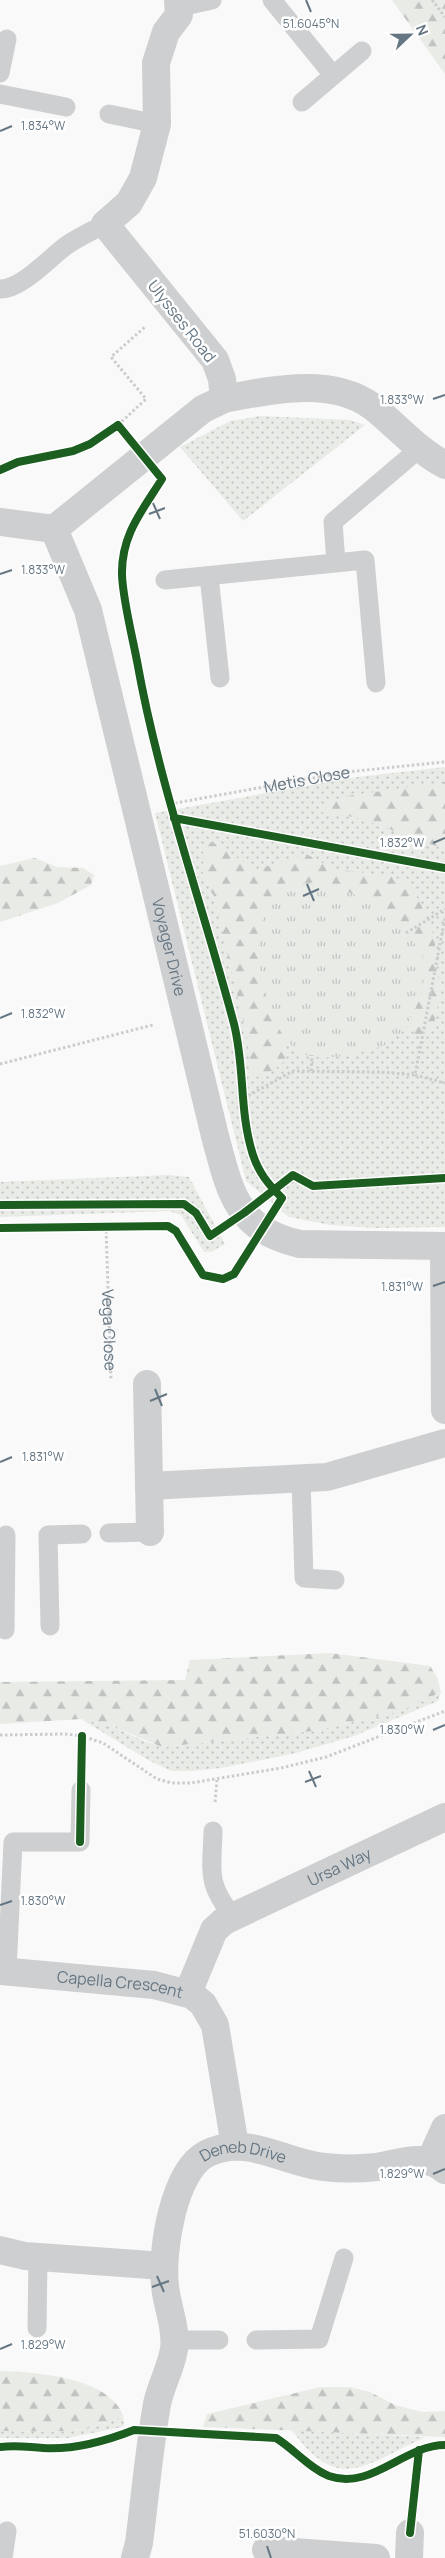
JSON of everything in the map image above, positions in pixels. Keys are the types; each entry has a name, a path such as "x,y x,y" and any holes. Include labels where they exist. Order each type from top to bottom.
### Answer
{"street":[{"path":"105,224 129,203 137,192 143,178 157,124 156,63 160,45 179,15 179,3"},
{"name":"Ulysses Road","path":"105,224 215,360 222,379 224,399"},
{"path":"0,522 54,529 203,409 224,399 304,388 332,389 346,392 374,408 420,448 445,464"},
{"name":"Voyager Drive","path":"54,529 88,610 229,1187 235,1202 255,1224 283,1239 300,1244 445,1246"},
{"path":"445,1246 445,1410"},
{"path":"147,1384 150,1532"},
{"path":"149,1486 301,1479 343,1474 445,1443"},
{"name":"Ursa Way","path":"188,1993 214,1930 233,1917 445,1817"},
{"name":"Capella Crescent","path":"4,1971 154,1985 188,1993 203,2004 215,2025 235,2146"},
{"path":"437,2165 445,2128"},
{"name":"Deneb Drive","path":"135,2558 139,2543 157,2404 175,2340 166,2293 164,2266 166,2242 171,2219 190,2169 206,2154 235,2146 265,2150 300,2163 330,2168 377,2167 410,2160 437,2165"},
{"path":"0,2250 38,2257 164,2266"},
{"path":"266,2550 376,2558"}],"lane":[{"path":"179,3 212,0"},
{"path":"272,0 333,75"},
{"path":"0,73 7,39"},
{"path":"302,102 362,51"},
{"path":"0,94 66,107"},
{"path":"109,114 157,124"},
{"path":"0,289 10,288 27,278 67,245 105,224"},
{"path":"336,563 333,522 420,448"},
{"path":"165,580 365,560 376,683"},
{"path":"209,576 220,678"},
{"path":"301,1479 304,1578 335,1580"},
{"path":"109,1533 150,1532"},
{"path":"50,1626 48,1536 82,1534"},
{"path":"5,1630 3,1588 6,1535"},
{"name":"Capella Crescent","path":"4,1971 6,1842 80,1842 81,1790"},
{"path":"214,1831 213,1883 218,1898 233,1917"},
{"path":"37,2328 38,2257"},
{"path":"256,2340 319,2339 344,2258"},
{"path":"175,2340 219,2340"},
{"path":"3,2558 7,2531"}],"path":[{"path":"432,0 445,17"},
{"path":"110,430 146,399 111,357 171,305"},
{"path":"118,425 143,457"},
{"path":"168,795 171,807"},
{"path":"406,933 445,909"},
{"path":"415,1075 445,918"},
{"path":"0,1064 188,1016"},
{"path":"311,1071 312,1055"},
{"path":"243,1090 244,1102 286,1074 311,1071 380,1072 415,1075 445,1083"},
{"path":"96,1226 114,1226"},
{"path":"0,1735 65,1734 82,1736 103,1743 157,1779 172,1783 191,1783 281,1768 326,1757 445,1711"}],"green space":[{"path":"392,0 445,0 445,74"},
{"path":"260,416 350,420 365,425 243,521 180,447 230,421"},
{"path":"445,767 445,1227 376,1228 330,1225 289,1217 246,1181 155,813 357,777"},
{"path":"445,782 445,848 415,839 372,822 341,815 325,814 318,809 324,803 347,796"},
{"path":"209,842 217,844 255,870 306,854 334,869 391,876 408,884 420,902 434,936 440,997 432,1032 416,1036 412,1030 406,1029 423,990 422,954 402,927 273,1016 286,1045 287,1053 285,1060 280,1066 258,1077 251,1073 247,1037 214,896 203,876 203,848"},
{"path":"35,858 57,867 83,868 94,875 91,885 58,903 0,922 0,866"},
{"path":"323,883 349,892 384,913 420,949 424,968 422,989 418,1003 408,1023 399,1035 381,1047 340,1056 314,1057 292,1047 271,1011 264,987 259,940 262,920 269,906 275,900 297,885"},
{"path":"168,1175 189,1177 225,1244 211,1252 204,1252 181,1215 169,1211 0,1217 0,1182"},
{"path":"330,1653 430,1666 437,1677 441,1692 400,1711 313,1731 162,1747 109,1725 81,1719 0,1724 0,1682 185,1680 190,1660"},
{"path":"441,1692 438,1701 354,1736 296,1753 221,1768 192,1771 171,1771 148,1760 81,1719 109,1725 162,1747 313,1731 400,1711"},
{"path":"0,2371 51,2375 87,2385 103,2392 115,2402 123,2415 110,2422 79,2429 63,2431 0,2431"},
{"path":"321,2387 350,2387 370,2392 395,2405 422,2412 445,2411 445,2437 203,2427 207,2414"},
{"path":"123,2415 124,2425 122,2427 68,2438 0,2438 0,2431 63,2431 79,2429 110,2422"},
{"path":"292,2430 426,2437 370,2463 355,2468 340,2468 325,2463 309,2451"}],"cycle path":[{"path":"0,470 18,462 73,451 90,444 118,425 162,479 134,524 125,548 122,575 126,606 157,753 234,1024 240,1057 246,1122 253,1155 261,1173 282,1198 234,1274 223,1279 203,1275 176,1231 168,1226 0,1228"},
{"path":"174,818 445,868"},
{"path":"0,1205 184,1204 196,1213 210,1236 244,1213 293,1175 313,1186 445,1178"},
{"path":"80,1842 82,1736"},
{"path":"0,2447 66,2448 101,2441 134,2430 276,2438 322,2473 344,2479 373,2473 415,2452 445,2445"},
{"path":"410,2533 419,2450"}]}
